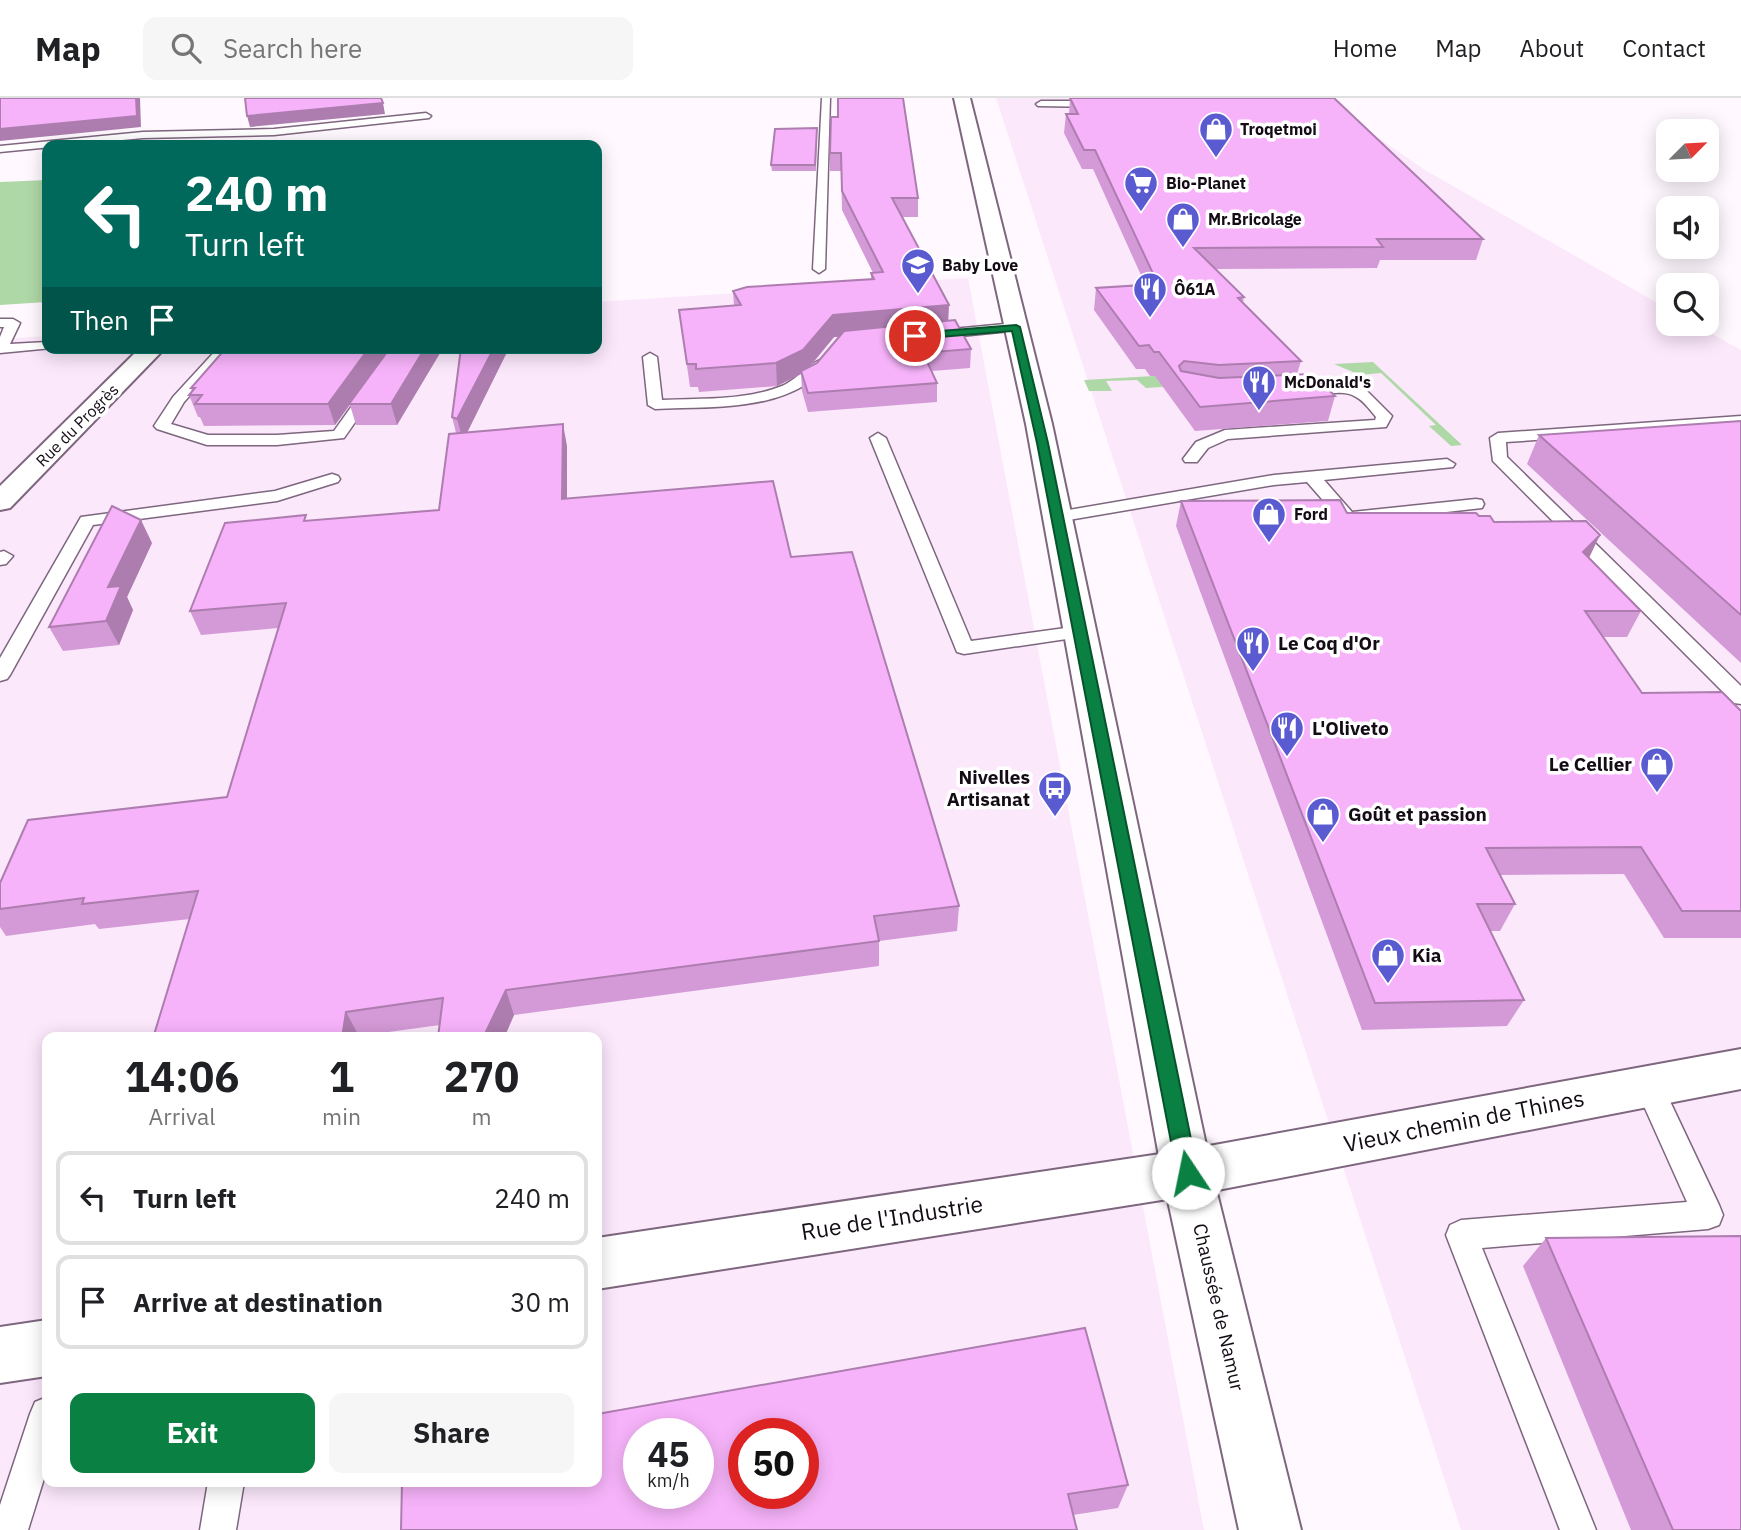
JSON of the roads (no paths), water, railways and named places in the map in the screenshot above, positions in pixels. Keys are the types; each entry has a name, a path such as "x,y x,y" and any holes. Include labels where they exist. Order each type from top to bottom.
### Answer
{"main road":[{"name":"Chaussée de Namur","path":"962,98 1057,517 1188,1173 1270,1530"},
{"name":"Rue du Progrès","path":"5,492 148,354"},
{"name":"Vieux chemin de Thines","path":"1188,1173 1741,1069"},
{"name":"Rue de l'Industrie","path":"602,1263 1188,1173"},
{"path":"0,1355 42,1349"}],"lane":[{"path":"819,269 826,98"},
{"path":"1041,104 1109,104"},
{"path":"92,140 426,116"},
{"path":"268,140 274,128"},
{"path":"0,149 42,145"},
{"path":"0,323 13,323 1,349 42,346"},
{"path":"921,336 1016,327"},
{"path":"650,357 655,405 773,396 811,379 832,352"},
{"path":"220,354 178,400 162,426 207,440 277,440 339,435 396,354"},
{"path":"1329,388 1338,393 1360,416 1359,425"},
{"path":"1191,459 1202,445 1225,435 1381,424 1384,416 1361,393 1349,389 1278,392"},
{"path":"1741,421 1498,438 1499,458 1741,698"},
{"path":"878,438 964,648 1080,632"},
{"path":"1057,517 1273,480 1447,464"},
{"path":"1312,477 1348,518 1476,504"},
{"path":"0,675 87,521 277,496 332,479"},
{"path":"1578,1530 1461,1235 1708,1215 1649,1086"},
{"path":"10,1530 42,1430"},
{"path":"218,1530 225,1487"}],"place":[{"name":"Troqetmoi","path":"1216,159"},
{"name":"Bio-Planet","path":"1141,213"},
{"name":"Mr.Bricolage","path":"1183,249"},
{"name":"Baby Love","path":"918,295"},
{"name":"Ô61A","path":"1150,319"},
{"name":"McDonald's","path":"1259,412"},
{"name":"Ford","path":"1269,544"},
{"name":"Le Coq d'Or","path":"1253,673"},
{"name":"L'Oliveto","path":"1287,758"},
{"name":"Le Cellier","path":"1657,794"},
{"name":"Nivelles Artisanat","path":"1055,818"},
{"name":"Goût et passion","path":"1323,844"},
{"name":"Kia","path":"1388,985"}]}
